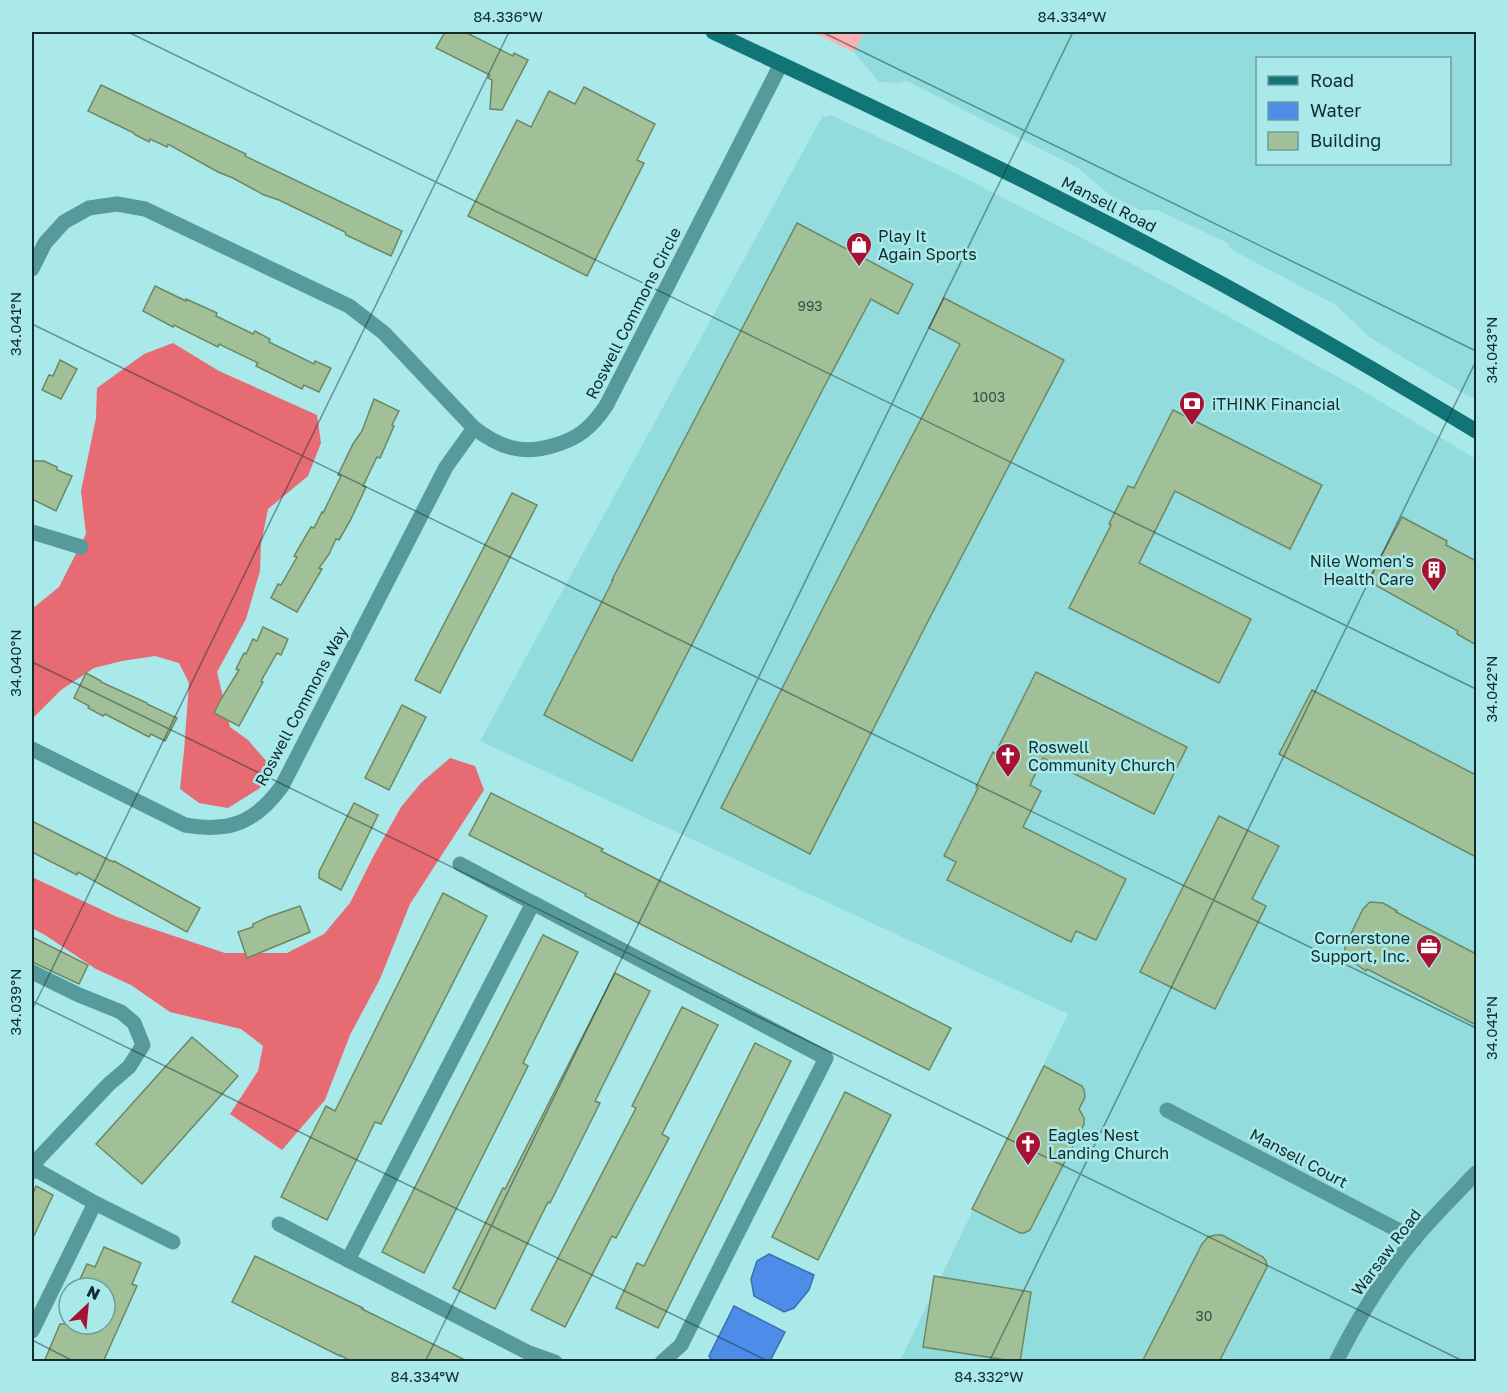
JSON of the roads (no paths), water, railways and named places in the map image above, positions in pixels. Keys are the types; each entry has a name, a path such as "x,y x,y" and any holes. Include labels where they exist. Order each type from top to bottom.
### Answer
{"main road":[{"name":"Mansell Road","path":"713,32 993,165 1165,253 1370,368 1476,431"}],"street":[{"name":"Roswell Commons Circle","path":"32,269 45,243 64,222 89,208 117,204 145,209 349,306 384,333 474,428 489,439 519,450 537,450 568,442 584,433 606,406 781,64"},
{"name":"Roswell Commons Way","path":"32,749 185,825 205,828 224,827 256,814 271,801 282,786 446,467 474,428"},
{"path":"32,532 81,547"},
{"path":"460,864 826,1058 681,1345 662,1362"},
{"path":"348,1260 532,903"},
{"path":"32,972 121,1012 134,1023 143,1044 129,1067 109,1084 38,1160 32,1170 174,1242"},
{"name":"Mansell Court","path":"1167,1110 1414,1239"},
{"name":"Warsaw Road","path":"1336,1362 1352,1330 1382,1282 1414,1239 1476,1173"},
{"path":"32,1331 95,1203"},
{"path":"279,1224 527,1352 555,1362"}],"water":[{"path":"769,1254 814,1275 809,1290 794,1308 784,1312 754,1296 751,1279 757,1261"},
{"path":"734,1306 785,1332 770,1361 712,1361 709,1356"}],"place":[{"name":"Play It Again Sports","path":"859,268"},
{"name":"iTHINK Financial","path":"1192,427"},
{"name":"Nile Women's Health Care","path":"1434,593"},
{"name":"Roswell Community Church","path":"1008,779"},
{"name":"Cornerstone Support, Inc.","path":"1429,970"},
{"name":"Eagles Nest Landing Church","path":"1028,1167"}]}
